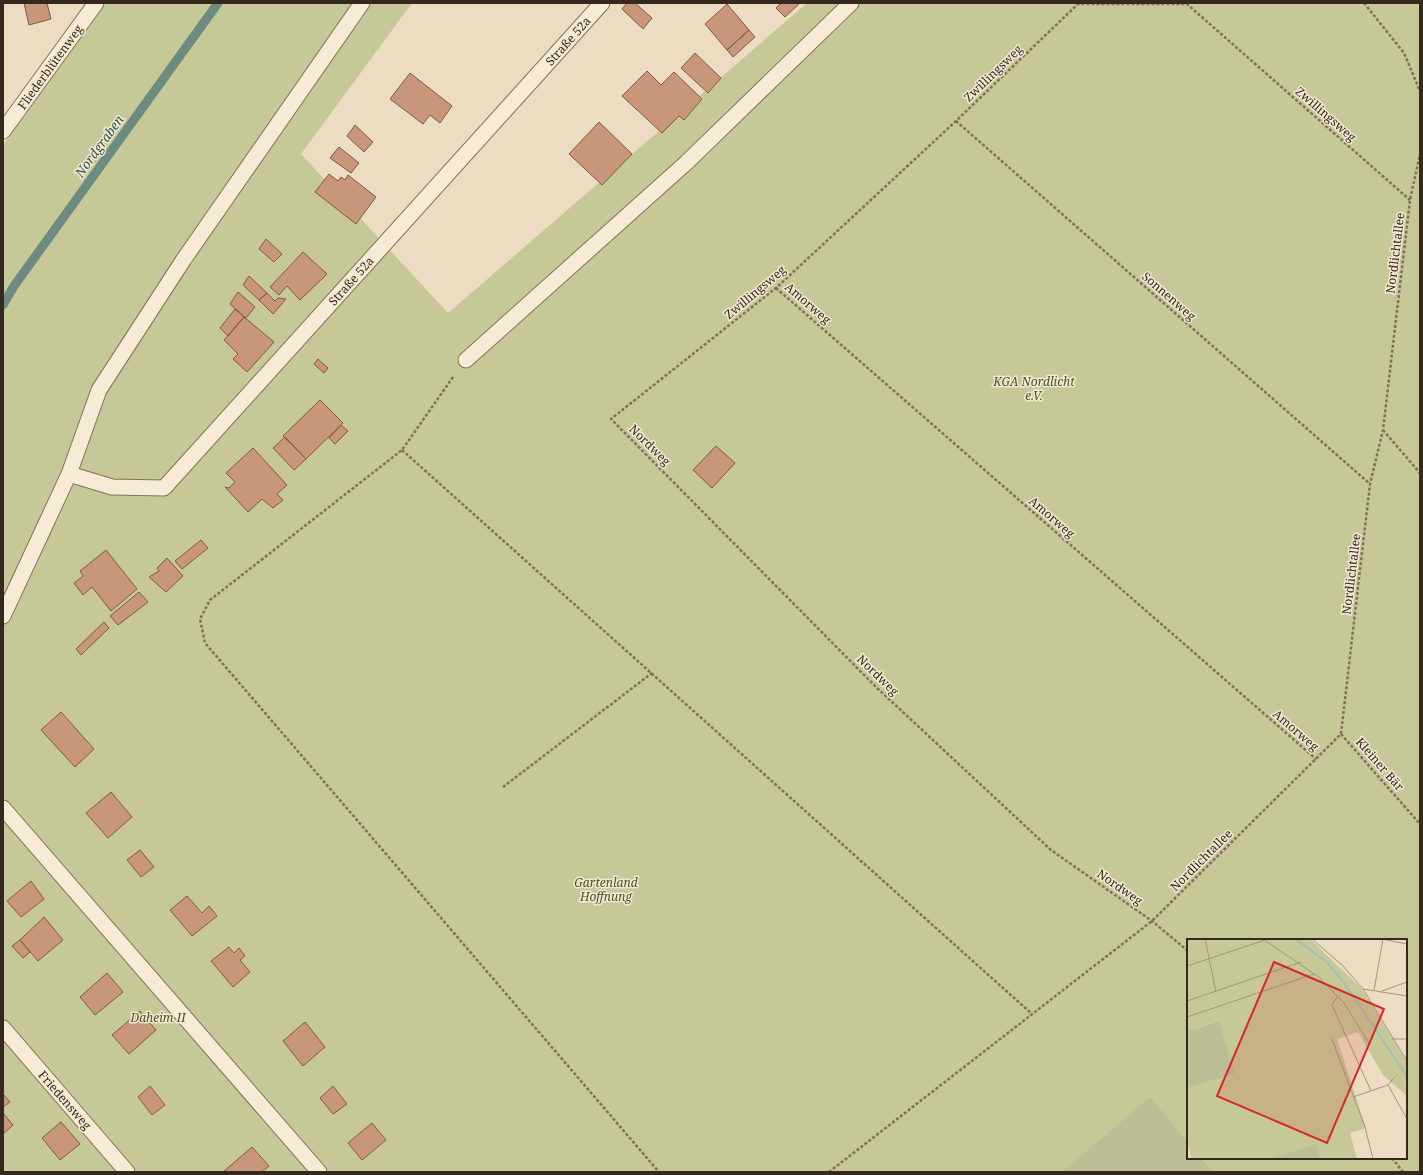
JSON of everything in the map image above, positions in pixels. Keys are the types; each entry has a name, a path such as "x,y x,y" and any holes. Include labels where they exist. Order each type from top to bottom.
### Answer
{"lane":[{"name":"Fliederblütenweg","path":"3,131 96,3"},
{"path":"3,616 69,474 99,390 184,259 362,3"},
{"name":"Straße 52a","path":"69,474 112,487 164,488 602,3"},
{"path":"466,360 686,164 851,3"},
{"path":"3,808 319,1172"},
{"name":"Friedensweg","path":"3,1028 127,1172"}],"path":[{"path":"1364,3 1404,53 1420,91"},
{"name":"Zwillingsweg","path":"611,419 776,288 956,121 1078,4 1187,4 1410,200"},
{"name":"Sonnenweg","path":"956,121 1370,484"},
{"name":"Nordlichtallee","path":"829,1172 1152,921 1341,734 1370,484 1383,430 1410,200 1420,154"},
{"name":"Amorweg","path":"776,288 1316,759"},
{"path":"466,360 402,450 210,600 200,620 205,643 659,1172"},
{"name":"Nordweg","path":"611,419 876,687 1050,850 1152,921 1187,950"},
{"path":"1383,430 1420,473"},
{"path":"402,450 1032,1014"},
{"path":"503,787 652,673"},
{"name":"Kleiner Bär","path":"1341,734 1420,824"},
{"path":"1393,1159 1403,1172"}],"green space":[{"path":"106,3 412,3 301,154 448,313 807,3 1420,3 1420,1172 1213,1172 1202,1159 1407,1159 1407,939 1187,939 1187,1141 1150,1096 1062,1172 3,1172 3,145"},
{"path":"1150,1096 1187,1141 1187,1159 1202,1159 1213,1172 1062,1172"}],"building":[{"path":"24,3 47,3 51,19 29,25"},
{"path":"627,3 635,3 652,18 643,29 622,9"},
{"path":"781,3 800,3 785,17 776,8"},
{"path":"727,4 749,30 727,50 705,24"},
{"path":"749,30 755,37 733,57 727,50"},
{"path":"695,53 721,78 708,93 681,68"},
{"path":"647,71 661,85 674,72 702,99 684,120 679,116 662,133 622,96"},
{"path":"410,73 452,106 440,123 430,115 423,124 390,99"},
{"path":"599,122 632,154 602,185 569,154"},
{"path":"355,125 373,142 364,152 347,136"},
{"path":"339,147 359,163 351,173 330,158"},
{"path":"329,174 338,181 341,177 345,180 348,175 376,197 356,224 315,192"},
{"path":"266,239 282,254 274,262 259,249"},
{"path":"303,252 327,274 300,300 287,286 279,295 270,287"},
{"path":"249,276 267,293 259,300 243,285"},
{"path":"238,292 255,307 246,318 230,304"},
{"path":"267,293 275,301 278,298 286,299 273,314 259,300"},
{"path":"235,309 244,317 228,336 220,328"},
{"path":"244,317 274,342 247,372 233,359 238,354 224,340"},
{"path":"318,359 328,368 324,373 314,364"},
{"path":"320,400 343,423 306,459 283,436"},
{"path":"341,425 348,431 335,444 329,438"},
{"path":"285,437 306,459 294,470 273,448"},
{"path":"716,446 735,463 712,488 693,470"},
{"path":"253,448 287,485 277,494 283,500 273,508 262,499 248,512 225,487 229,488 235,482 226,473"},
{"path":"201,540 208,548 182,569 175,561"},
{"path":"106,550 137,589 111,611 92,587 83,595 74,583 83,576 80,571"},
{"path":"167,558 183,576 166,592 149,577 159,571 157,568"},
{"path":"139,592 148,602 118,625 110,616"},
{"path":"104,622 109,628 81,655 76,649"},
{"path":"61,712 94,749 75,767 41,730"},
{"path":"111,792 132,817 108,838 86,813"},
{"path":"140,850 154,867 141,877 127,860"},
{"path":"31,881 44,899 21,917 7,901"},
{"path":"187,896 202,913 209,906 217,916 192,936 170,910"},
{"path":"44,917 63,940 38,961 20,940"},
{"path":"20,940 30,952 23,958 12,946"},
{"path":"229,947 234,953 239,948 245,956 240,960 250,972 233,987 211,961"},
{"path":"107,973 123,992 95,1015 80,997"},
{"path":"140,1011 156,1030 129,1054 112,1035"},
{"path":"305,1022 325,1047 303,1066 283,1041"},
{"path":"150,1086 165,1105 152,1115 138,1097"},
{"path":"333,1086 347,1104 333,1114 320,1098"},
{"path":"3,1094 10,1102 3,1107"},
{"path":"3,1113 13,1125 3,1134"},
{"path":"61,1122 80,1144 60,1160 42,1138"},
{"path":"372,1123 386,1140 362,1160 348,1143"},
{"path":"252,1147 269,1166 262,1172 223,1172"}],"waterway":[{"name":"Nordgraben","path":"3,305 14,286 218,3"}],"park label":[{"name":"KGA Nordlicht e.V.","path":"1034,388"},
{"name":"Gartenland Hoffnung","path":"606,889"},
{"name":"Daheim II","path":"158,1017"}]}
